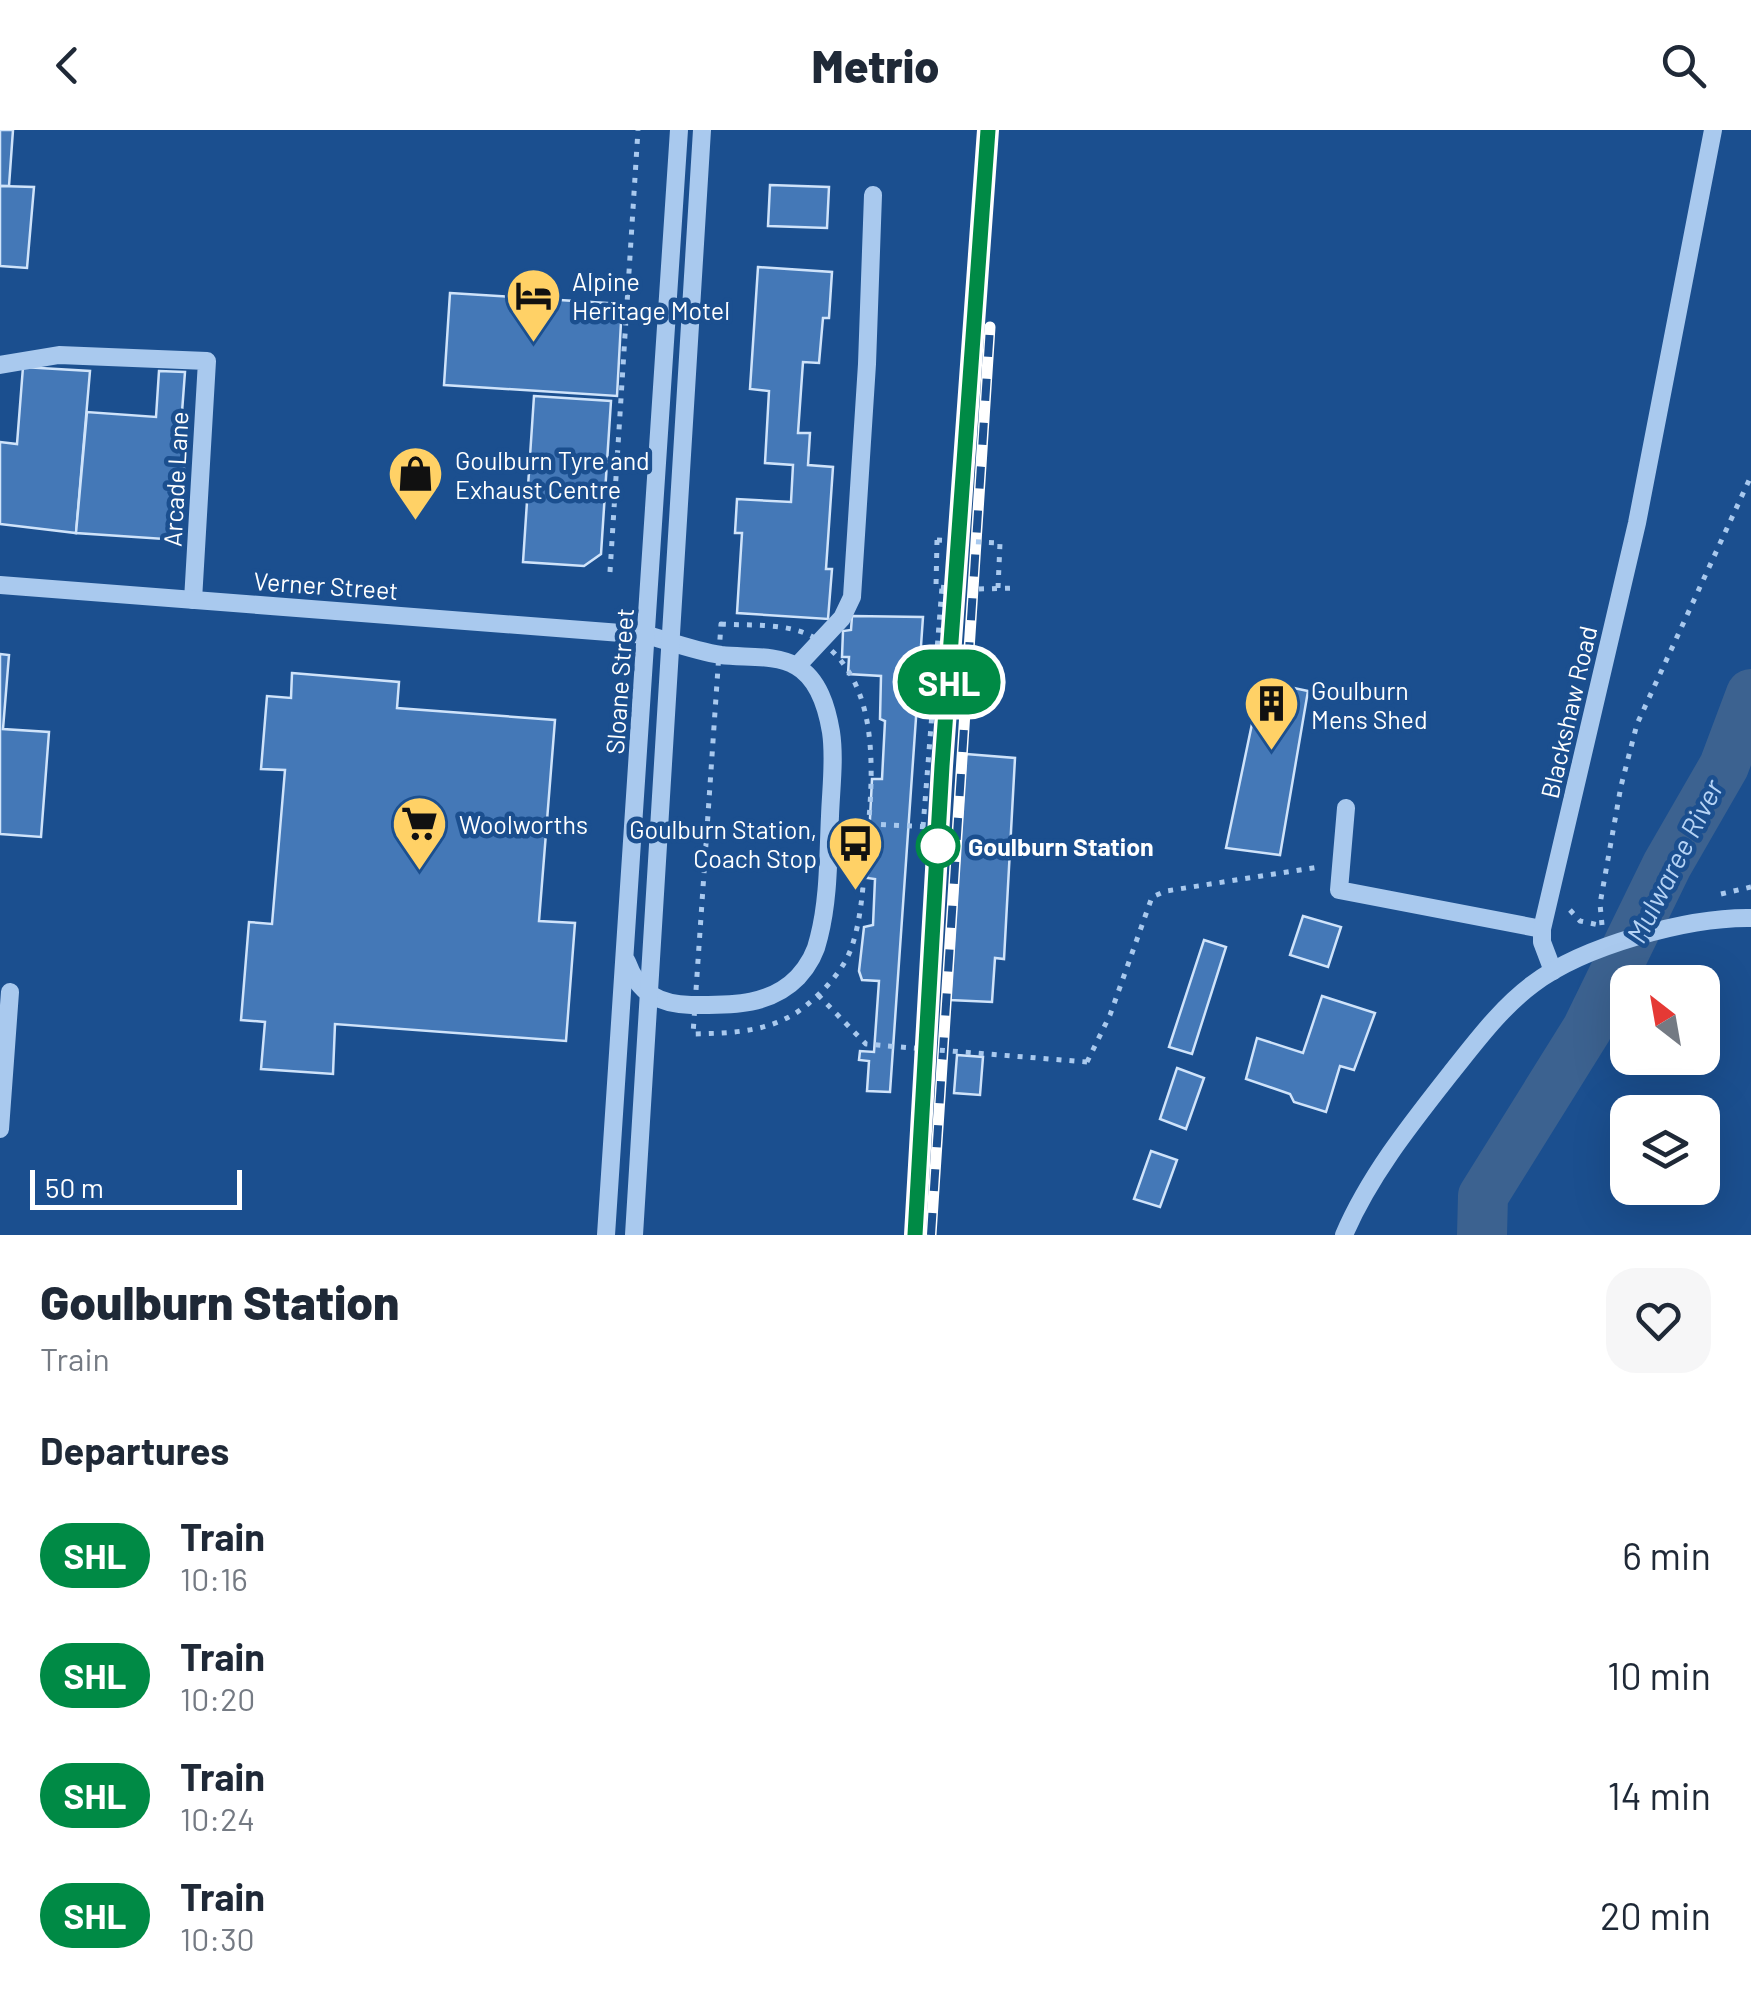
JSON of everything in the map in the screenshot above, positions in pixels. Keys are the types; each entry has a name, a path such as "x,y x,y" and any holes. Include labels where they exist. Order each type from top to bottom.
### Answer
{"street":[{"name":"Sloane Street","path":"606,1235 680,130"},
{"name":"Sloane Street","path":"634,1235 702,130"},
{"name":"Blackshaw Road","path":"1553,970 1542,942 1542,929 1636,523 1713,130"},
{"path":"627,962 636,982 650,996 685,1004 739,1004 777,994 801,974 819,939 827,887 833,750 821,696 811,679 796,666 842,618 852,597 873,195"},
{"name":"Arcade Lane","path":"0,365 59,355 206,361 192,600"},
{"name":"Verner Street","path":"0,585 647,635 718,654 796,666"},
{"path":"1346,808 1338,890 1542,929"},
{"path":"1344,1235 1372,1183 1417,1116 1488,1026 1530,986 1553,970 1604,948 1689,924 1751,918"},
{"path":"0,1129 10,992"},
{"path":"648,1038 659,1017 685,1004"}],"path":[{"name":"Sloane Street","path":"610,572 638,130"},
{"path":"1602,924 1600,904 1621,786 1638,724 1751,476"},
{"path":"923,827 946,588 936,587 938,540 1000,543 998,588"},
{"path":"978,589 1015,588"},
{"path":"693,1034 685,1004 721,624"},
{"path":"868,824 932,827"},
{"path":"818,994 866,1044 1088,1062 1110,1015"}],"building":[{"path":"0,130 13,130 9,186 0,186"},
{"path":"770,185 829,187 827,228 768,226"},
{"path":"0,186 34,187 27,268 0,266"},
{"path":"758,267 832,272 829,318 823,318 819,363 803,362 798,433 810,433 808,465 833,467 826,569 832,569 828,619 737,613 742,533 735,533 737,499 791,502 793,465 765,463 769,391 750,389"},
{"name":"Alpine Heritage Motel","path":"450,293 622,304 617,396 444,385"},
{"path":"23,367 90,371 76,533 0,524 0,442 17,444"},
{"path":"159,371 185,372 180,439 186,439 179,540 76,533 87,412 156,417"},
{"path":"534,396 611,401 601,554 584,566 523,562"},
{"path":"852,616 923,617 890,1092 867,1091 869,1061 859,1060 860,1051 874,1052 879,981 862,980 859,971 864,927 873,925 875,879 867,878 872,779 882,779 885,721 880,719 881,676 848,674 849,657 842,657 843,631 851,630"},
{"path":"0,654 9,655 3,729 49,732 41,837 0,834"},
{"path":"292,673 399,682 397,708 555,720 539,921 575,923 566,1041 335,1024 333,1074 261,1069 265,1022 241,1020 249,922 272,924 285,770 261,769 267,696 291,698"},
{"name":"Goulburn Mens Shed","path":"1261,681 1308,691 1280,855 1226,848"},
{"path":"966,754 1015,758 1004,959 995,958 992,1002 950,1000"},
{"path":"1303,916 1341,927 1328,967 1290,955"},
{"path":"1204,940 1226,947 1192,1054 1169,1047"},
{"path":"1322,996 1375,1013 1354,1070 1340,1066 1326,1112 1246,1079 1257,1038 1303,1053"},
{"path":"957,1055 983,1057 980,1095 954,1093"},
{"path":"1177,1068 1204,1078 1186,1129 1160,1119"},
{"path":"1151,1151 1177,1160 1160,1207 1134,1199"}],"waterway":[{"name":"Mulwaree River","path":"1482,1235 1483,1196 1587,1029 1667,865 1724,766 1751,694"}],"railway":[{"path":"915,1235 942,766 988,130"},
{"path":"931,1235 990,327"}],"train":[{"name":"SHL","path":"915,1235 942,766 988,130"}],"place":[{"name":"Alpine Heritage Motel","path":"533,344"},
{"name":"Goulburn Tyre and Exhaust Centre","path":"416,523"},
{"name":"Goulburn Mens Shed","path":"1272,753"},
{"name":"Goulburn Station","path":"938,846"},
{"name":"Woolworths","path":"420,873"},
{"name":"Goulburn Station, Coach Stop","path":"856,892"}]}
